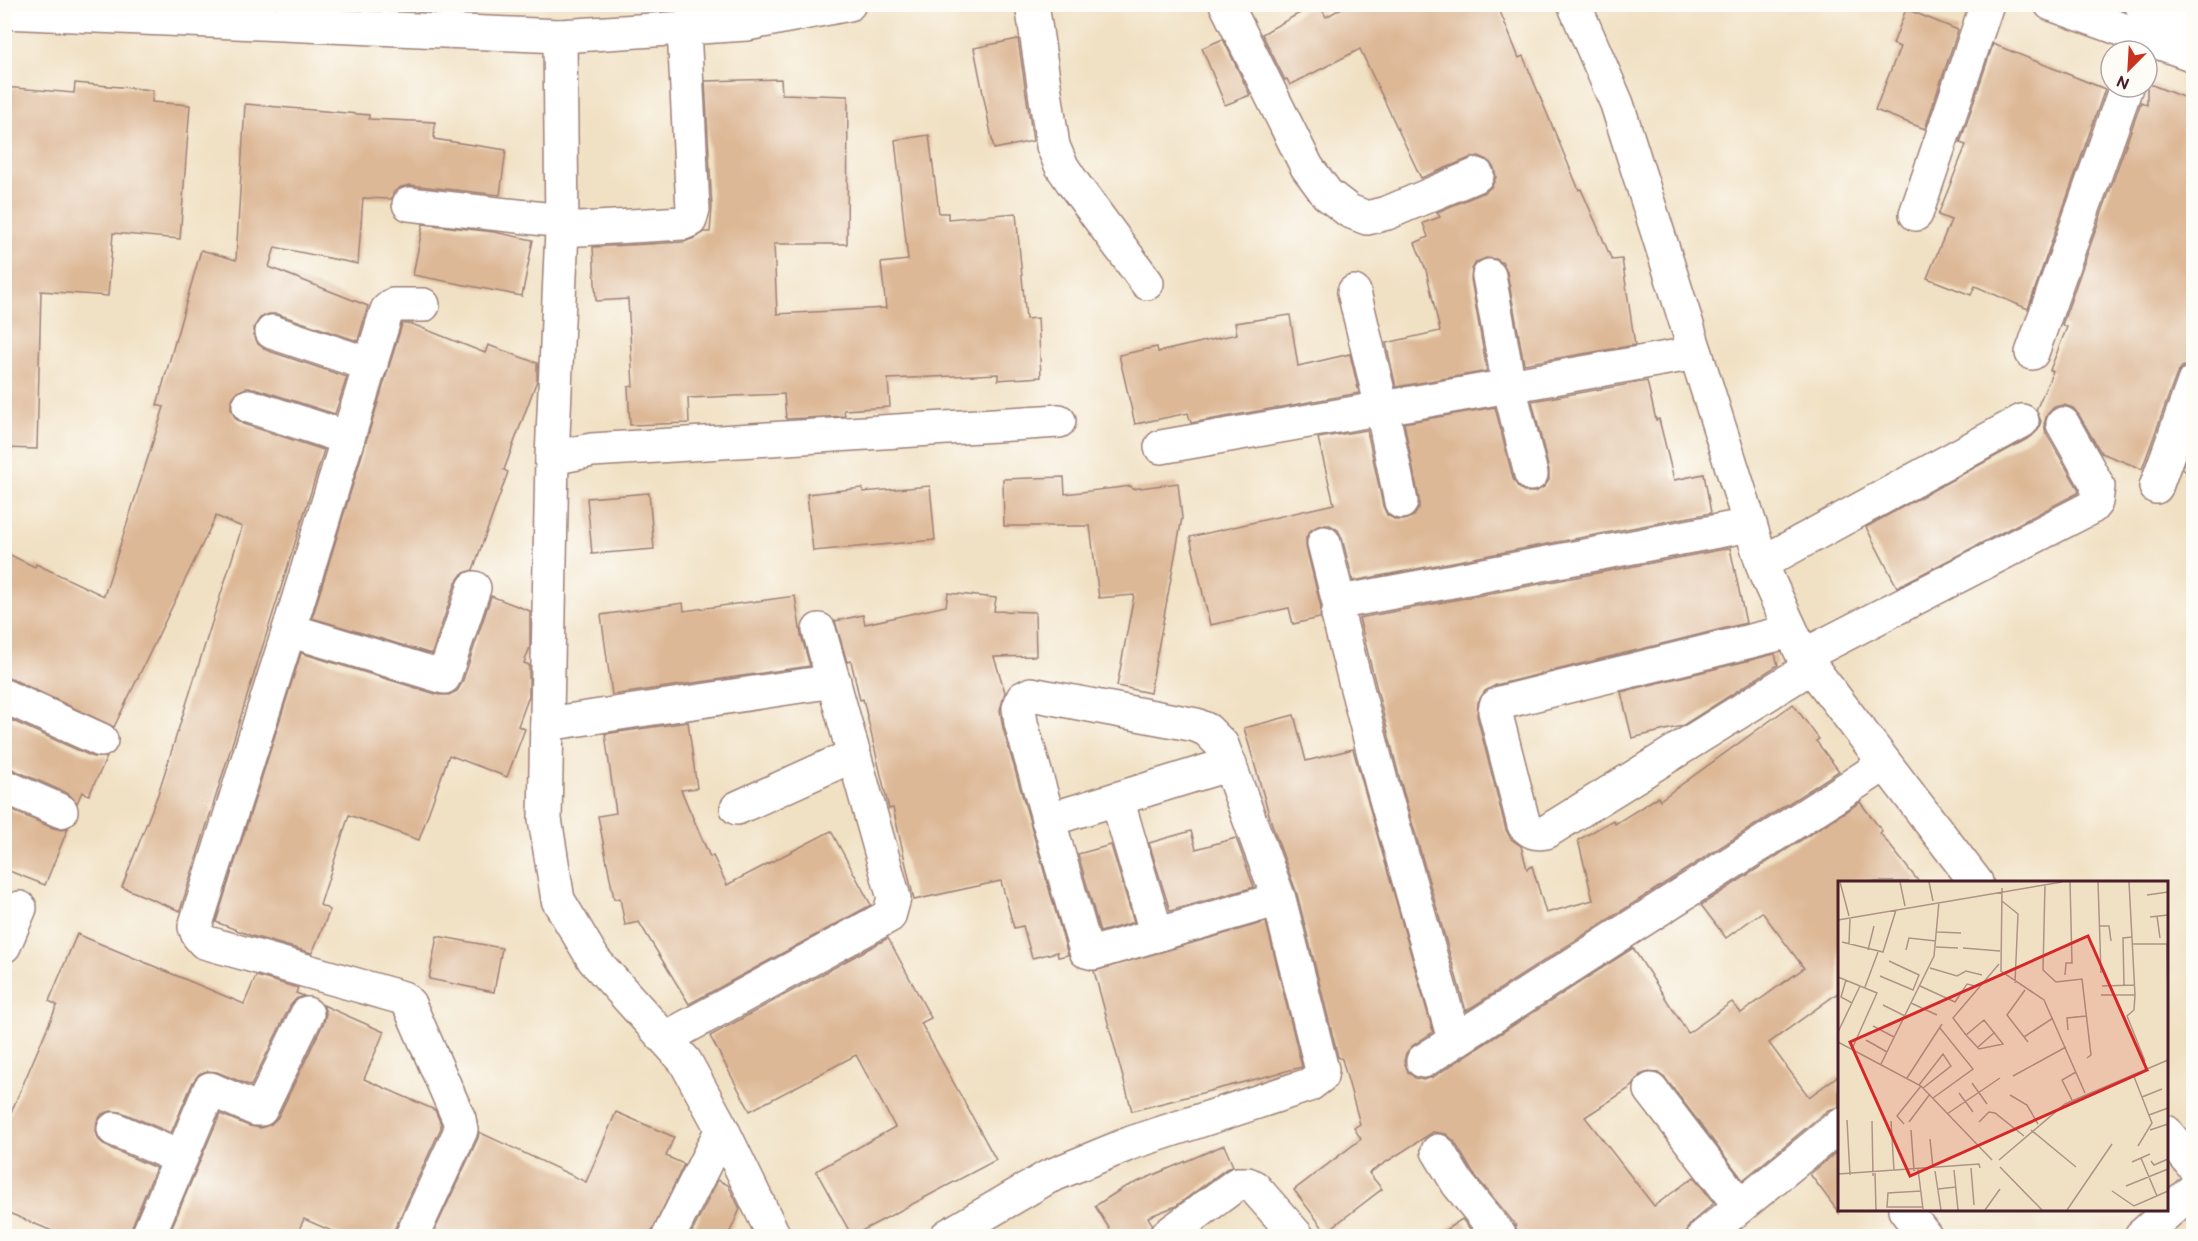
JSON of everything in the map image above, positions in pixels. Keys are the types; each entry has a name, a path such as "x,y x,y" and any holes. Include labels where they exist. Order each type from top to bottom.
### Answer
{"street":[{"path":"4,12 124,10 560,36 747,24 849,4"},
{"path":"1032,4 1056,156 1073,183 1147,283"},
{"path":"1226,4 1307,167 1327,194 1349,211 1367,218 1377,216 1477,174"},
{"path":"1574,4 1617,104 1762,563 1802,651 1975,881"},
{"path":"1916,214 1987,4"},
{"path":"2051,4 2114,15 2144,25 2193,55"},
{"path":"2144,25 2193,23"},
{"path":"409,204 562,225 683,223 690,220 693,209 684,29"},
{"path":"560,36 562,225 552,458 545,819 558,900 594,960 685,1061 722,1129 774,1236"},
{"path":"2032,353 2122,99"},
{"path":"1489,276 1509,386 1531,474"},
{"path":"1354,292 1382,408 1401,502"},
{"path":"412,1236 461,1130 459,1119 410,1004 403,998 204,942 195,927 389,307 423,305"},
{"path":"272,332 371,365"},
{"path":"1161,447 1696,353"},
{"path":"2156,487 2193,382"},
{"path":"249,406 348,438"},
{"path":"552,458 591,450 1059,421"},
{"path":"1762,563 2022,421"},
{"path":"1802,651 1500,703 1496,706 1495,711 1524,825 1531,832 1538,834 1546,832 1802,651 2092,507 2096,502 2098,486 2063,424"},
{"path":"1340,607 1346,601 1750,525"},
{"path":"1324,543 1340,607 1338,615 1454,1039"},
{"path":"289,630 444,677 474,588"},
{"path":"666,1038 889,916 894,898 819,630"},
{"path":"547,724 834,681"},
{"path":"947,1236 1048,1176 1131,1143 1309,1085 1316,1081 1322,1070 1279,899 1227,753 1215,736 1196,725 1031,694 1023,698 1019,708 1020,716 1086,951 1094,953 1279,899"},
{"path":"4,696 101,740"},
{"path":"737,808 854,755"},
{"path":"1048,820 1230,764"},
{"path":"1423,1061 1886,764"},
{"path":"4,786 61,811"},
{"path":"1116,799 1157,935"},
{"path":"4,946 20,908"},
{"path":"148,1236 210,1089 256,1109 263,1108 307,1014"},
{"path":"1651,1090 1740,1206"},
{"path":"1704,1236 1838,1126"},
{"path":"114,1129 181,1158"},
{"path":"669,1236 722,1129"},
{"path":"2168,1135 2193,1167"},
{"path":"1438,1151 1458,1184 1500,1236"},
{"path":"1166,1236 1237,1184 1243,1183 1254,1187 1297,1236"},
{"path":"2141,1236 2193,1189"},
{"path":"1906,1211 1925,1236"}],"building":[{"path":"1319,4 1326,17 1349,4 1497,4 1519,58 1523,56 1579,190 1581,189 1612,260 1622,259 1635,345 1524,364 1507,272 1503,263 1496,259 1486,258 1476,262 1472,269 1471,279 1487,371 1396,387 1386,343 1440,331 1426,270 1415,243 1428,237 1423,223 1440,217 1437,212 1485,192 1492,186 1496,177 1494,168 1488,160 1479,156 1421,178 1360,49 1290,85 1287,79 1285,80 1262,34"},
{"path":"1906,9 1958,30 1925,129 1875,110 1900,47 1893,44"},
{"path":"1018,39 1033,141 994,149 974,48"},
{"path":"1223,39 1250,95 1225,105 1202,48"},
{"path":"1993,44 2099,87 2099,99 2102,99 2028,309 1975,286 1971,295 1927,278 1951,220 1938,215 1966,145 1960,143"},
{"path":"781,79 782,94 848,96 847,244 774,244 777,314 886,308 881,263 908,260 895,140 929,135 939,213 948,213 948,219 1016,213 1026,319 1038,318 1041,377 998,380 998,374 888,379 890,407 844,410 845,416 786,419 784,394 688,398 689,423 630,425 628,387 633,386 628,299 596,301 593,247 684,242 704,232 710,232 712,208 705,81"},
{"path":"75,83 153,90 152,102 190,105 180,239 113,233 108,296 41,291 37,449 4,448 4,87 74,93"},
{"path":"2159,88 2193,101 2193,364 2182,367 2176,376 2142,469 2101,453 2073,408 2064,405 2054,407 2047,415 2044,424 2046,433 2079,490 2078,493 1897,587 1866,527 2031,437 2038,430 2041,421 2036,410 2053,371 2050,370 2067,327 2062,325 2141,102 2147,105 2147,99 2159,99"},
{"path":"245,104 369,115 369,119 435,122 434,139 506,150 500,195 410,185 394,192 391,199 363,198 358,264 275,247 269,267 368,306 358,341 277,314 269,314 260,318 254,327 254,335 258,344 266,350 347,377 335,414 254,388 246,388 237,392 231,400 231,410 236,419 243,424 324,450 180,911 122,887 158,794 242,527 216,516 114,727 12,679 4,678 4,552 35,567 36,564 104,596 164,407 157,405 201,250 236,260"},
{"path":"423,224 494,232 533,240 522,296 413,275"},
{"path":"1290,315 1298,366 1350,354 1359,393 1191,423 1188,413 1135,424 1119,355 1157,347 1158,352 1237,334 1235,323"},
{"path":"402,324 412,324 485,353 488,345 537,363 537,380 504,470 508,472 473,570 462,574 456,582 432,654 312,618"},
{"path":"1647,381 1674,480 1704,474 1711,513 1353,581 1338,530 1330,525 1320,525 1311,530 1306,537 1306,547 1321,607 1320,618 1293,624 1289,608 1210,625 1190,537 1334,504 1318,438 1367,430 1383,506 1387,515 1396,520 1404,520 1414,516 1419,508 1419,499 1404,423 1495,407 1513,479 1525,492 1535,492 1544,487 1549,480 1549,470 1532,401"},
{"path":"2193,438 2193,474 2182,469"},
{"path":"1064,477 1065,494 1178,483 1182,518 1150,693 1117,686 1134,595 1099,598 1090,526 1004,526 1003,479"},
{"path":"930,486 935,540 813,551 807,494 862,488 863,492"},
{"path":"649,493 654,549 592,554 587,498"},
{"path":"1730,548 1746,623 1496,685 1485,691 1478,702 1477,716 1506,830 1511,839 1521,846 1527,869 1532,866 1546,913 1593,900 1578,840 1613,820 1615,824 1658,797 1660,800 1793,704 1819,739 1816,741 1839,771 1466,1011 1400,780 1359,618"},
{"path":"948,593 996,598 994,611 1035,612 1036,656 994,657 1005,692 1000,710 1003,728 1068,955 1058,957 1057,952 1032,958 1023,926 1014,928 1001,881 914,900 893,808 889,809 863,699 860,700 851,661 847,662 835,621 863,615 865,624 946,606"},
{"path":"491,596 530,611 530,647 524,663 529,665 529,696 518,726 525,729 507,777 449,755 419,840 349,815 320,905 330,910 312,953 252,936 216,922 301,653 439,695 449,695 457,691 462,683"},
{"path":"795,596 801,635 810,666 612,695 601,615 683,603 684,611"},
{"path":"1775,654 1778,665 1682,726 1632,738 1621,692"},
{"path":"1294,715 1306,761 1353,749 1433,1032 1412,1046 1406,1053 1404,1061 1408,1072 1415,1078 1423,1080 1433,1077 1633,948 1688,1033 1732,1002 1741,1013 1804,968 1762,912 1726,938 1701,905 1860,802 1882,831 1880,833 1918,881 1838,881 1838,993 1769,1043 1809,1097 1838,1076 1838,1107 1828,1110 1743,1180 1666,1079 1658,1073 1648,1072 1640,1075 1633,1086 1585,1117 1654,1206 1694,1177 1714,1203 1692,1222 1687,1229 1686,1236 1518,1236 1515,1224 1473,1173 1454,1141 1446,1134 1433,1132 1369,1173 1382,1189 1326,1232 1294,1190 1361,1139 1354,1128 1360,1124 1342,1059 1338,1057 1297,894 1273,828 1244,728"},
{"path":"4,717 93,757 107,757 89,795 82,792 77,803 69,794 12,769 4,768"},
{"path":"688,722 697,788 681,790 710,857 713,856 727,885 831,831 871,905 689,1004 639,922 625,925 620,898 614,899 598,816 616,813 605,734"},
{"path":"4,807 53,828 62,830 68,828 45,885 4,869"},
{"path":"1191,831 1196,849 1236,838 1254,887 1170,911 1149,843"},
{"path":"1111,845 1134,922 1100,932 1078,854"},
{"path":"1266,922 1302,1067 1132,1111 1094,971"},
{"path":"77,934 244,1004 256,976 298,988 296,993 304,996 296,999 290,1006 251,1086 217,1072 207,1071 199,1074 193,1082 171,1133 121,1112 111,1111 102,1114 97,1121 96,1132 99,1140 106,1146 156,1168 130,1236 64,1236 4,1211 4,1129 57,1005 49,1001"},
{"path":"437,936 502,948 494,992 429,979"},
{"path":"888,938 931,1018 921,1023 996,1160 852,1236 816,1171 895,1127 856,1055 750,1111 710,1036"},
{"path":"323,1005 384,1032 364,1079 435,1110 441,1124 393,1236 343,1236 304,1219 296,1236 168,1236 220,1114 249,1126 261,1128 271,1124 278,1117 324,1022 326,1013"},
{"path":"616,1112 674,1137 666,1156 684,1164 650,1236 432,1236 479,1132 586,1182"},
{"path":"1224,1145 1233,1166 1176,1206 1148,1217 1152,1224 1148,1236 1114,1236 1095,1206 1123,1188"},
{"path":"1838,1151 1839,1213 1810,1174"},
{"path":"718,1180 728,1185 740,1209 728,1236 690,1236"},
{"path":"1462,1219 1476,1236 1436,1236"}]}
